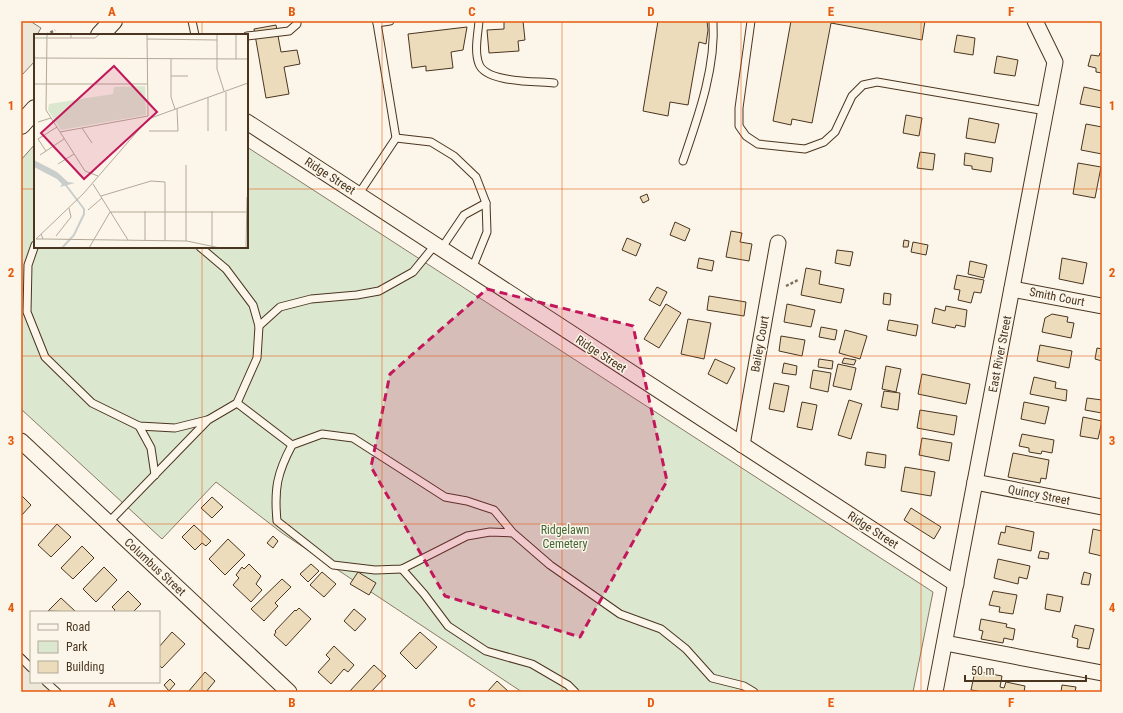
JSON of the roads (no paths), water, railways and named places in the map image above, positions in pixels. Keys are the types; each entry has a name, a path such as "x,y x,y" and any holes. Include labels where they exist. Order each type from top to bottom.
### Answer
{"street":[{"name":"East River Street","path":"935,692 1056,62 1035,21"},
{"path":"21,125 34,110"},
{"name":"Ridge Street","path":"248,123 956,584"},
{"name":"Bailey Court","path":"742,445 778,243"},
{"name":"Smith Court","path":"1012,289 1102,306"},
{"name":"Columbus Street","path":"21,441 289,692"},
{"name":"Quincy Street","path":"975,482 1102,507"},
{"path":"945,643 1102,673"}],"lane":[{"path":"192,21 195,34"},
{"path":"248,36 289,31 297,24 297,21"},
{"path":"358,195 396,138 377,22 390,21"},
{"path":"479,21 477,52 480,65 483,70 500,78 554,83"},
{"path":"683,161 696,121 711,59 713,21"},
{"path":"751,21 739,108 739,126 746,136 758,144 805,150 824,142 835,132 852,96 863,85 877,82 1046,111"},
{"path":"396,138 431,142 454,156 476,177 486,203 488,232 472,269"},
{"path":"259,326 280,307 310,298 357,295 380,291 413,272 438,247 464,215 486,203"},
{"path":"34,248 28,265 27,312 45,357 92,403 138,426 175,428 208,420"},
{"path":"108,523 208,420 237,403 257,358 259,326 253,305 226,268 201,248"},
{"path":"237,403 292,445"},
{"path":"138,426 151,448 154,475"},
{"path":"513,532 490,532 467,536 402,569 375,570 333,565 277,521 274,497 281,466 292,445 322,434 353,438 445,497 467,500 494,510 513,532 550,565 620,614 661,629 686,650 712,678 754,692"},
{"path":"402,569 424,594 448,626 486,651 532,664 568,685 575,692"},
{"path":"22,660 30,667"},
{"path":"47,683 56,692"}],"park label":[{"name":"Ridgelawn Cemetery","path":"565,537"}]}
